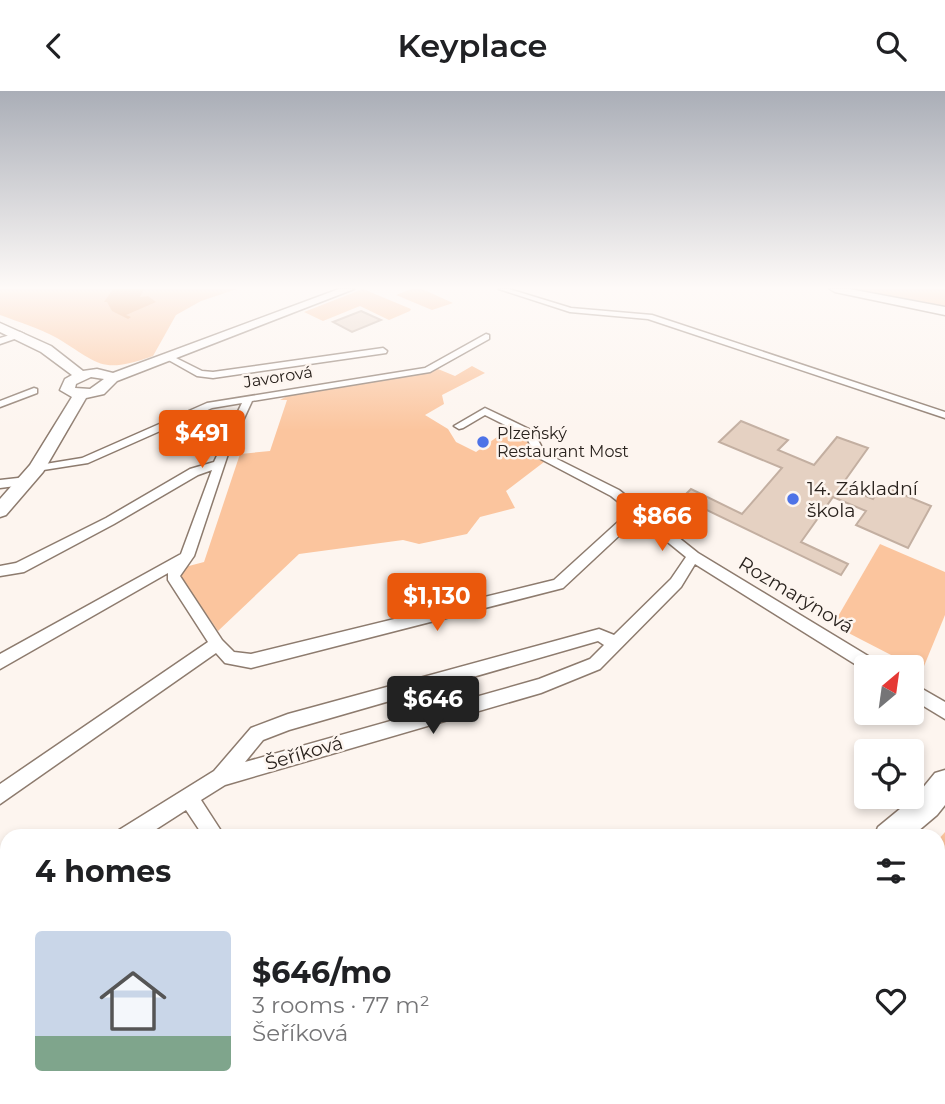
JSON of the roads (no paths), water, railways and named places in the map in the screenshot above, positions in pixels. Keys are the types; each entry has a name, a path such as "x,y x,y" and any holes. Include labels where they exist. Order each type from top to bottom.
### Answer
{"street":[{"path":"24,336 46,349 81,376"},
{"path":"112,378 99,372 81,376 69,382 67,387 72,393 81,394 101,389 111,382 112,378 225,336"},
{"path":"707,336 945,415"},
{"name":"Javorová","path":"0,484 84,461 210,405 427,370 486,337"},
{"path":"169,358 200,374 213,375 383,351"},
{"path":"0,404 34,391"},
{"path":"0,511 32,475 81,394"},
{"path":"248,398 187,556 173,576 218,645 230,658 251,661 558,584 637,512"},
{"name":"Rozmarýnová","path":"459,426 485,411 529,433 541,455 599,483 693,556 854,655"},
{"path":"0,571 19,568 82,536 194,472 221,464"},
{"path":"0,662 187,556"},
{"name":"Šeříková","path":"139,829 221,777 541,686 595,664 676,583 693,556"},
{"path":"221,777 257,734 288,722 599,635 617,644"},
{"path":"0,795 218,645"},
{"path":"924,698 945,711"},
{"path":"898,829 927,805 945,783"},
{"path":"189,798 210,829"}],"place":[{"name":"Plzeňský Restaurant Most","path":"483,442"},
{"name":"14. Základní škola","path":"793,499"}]}
